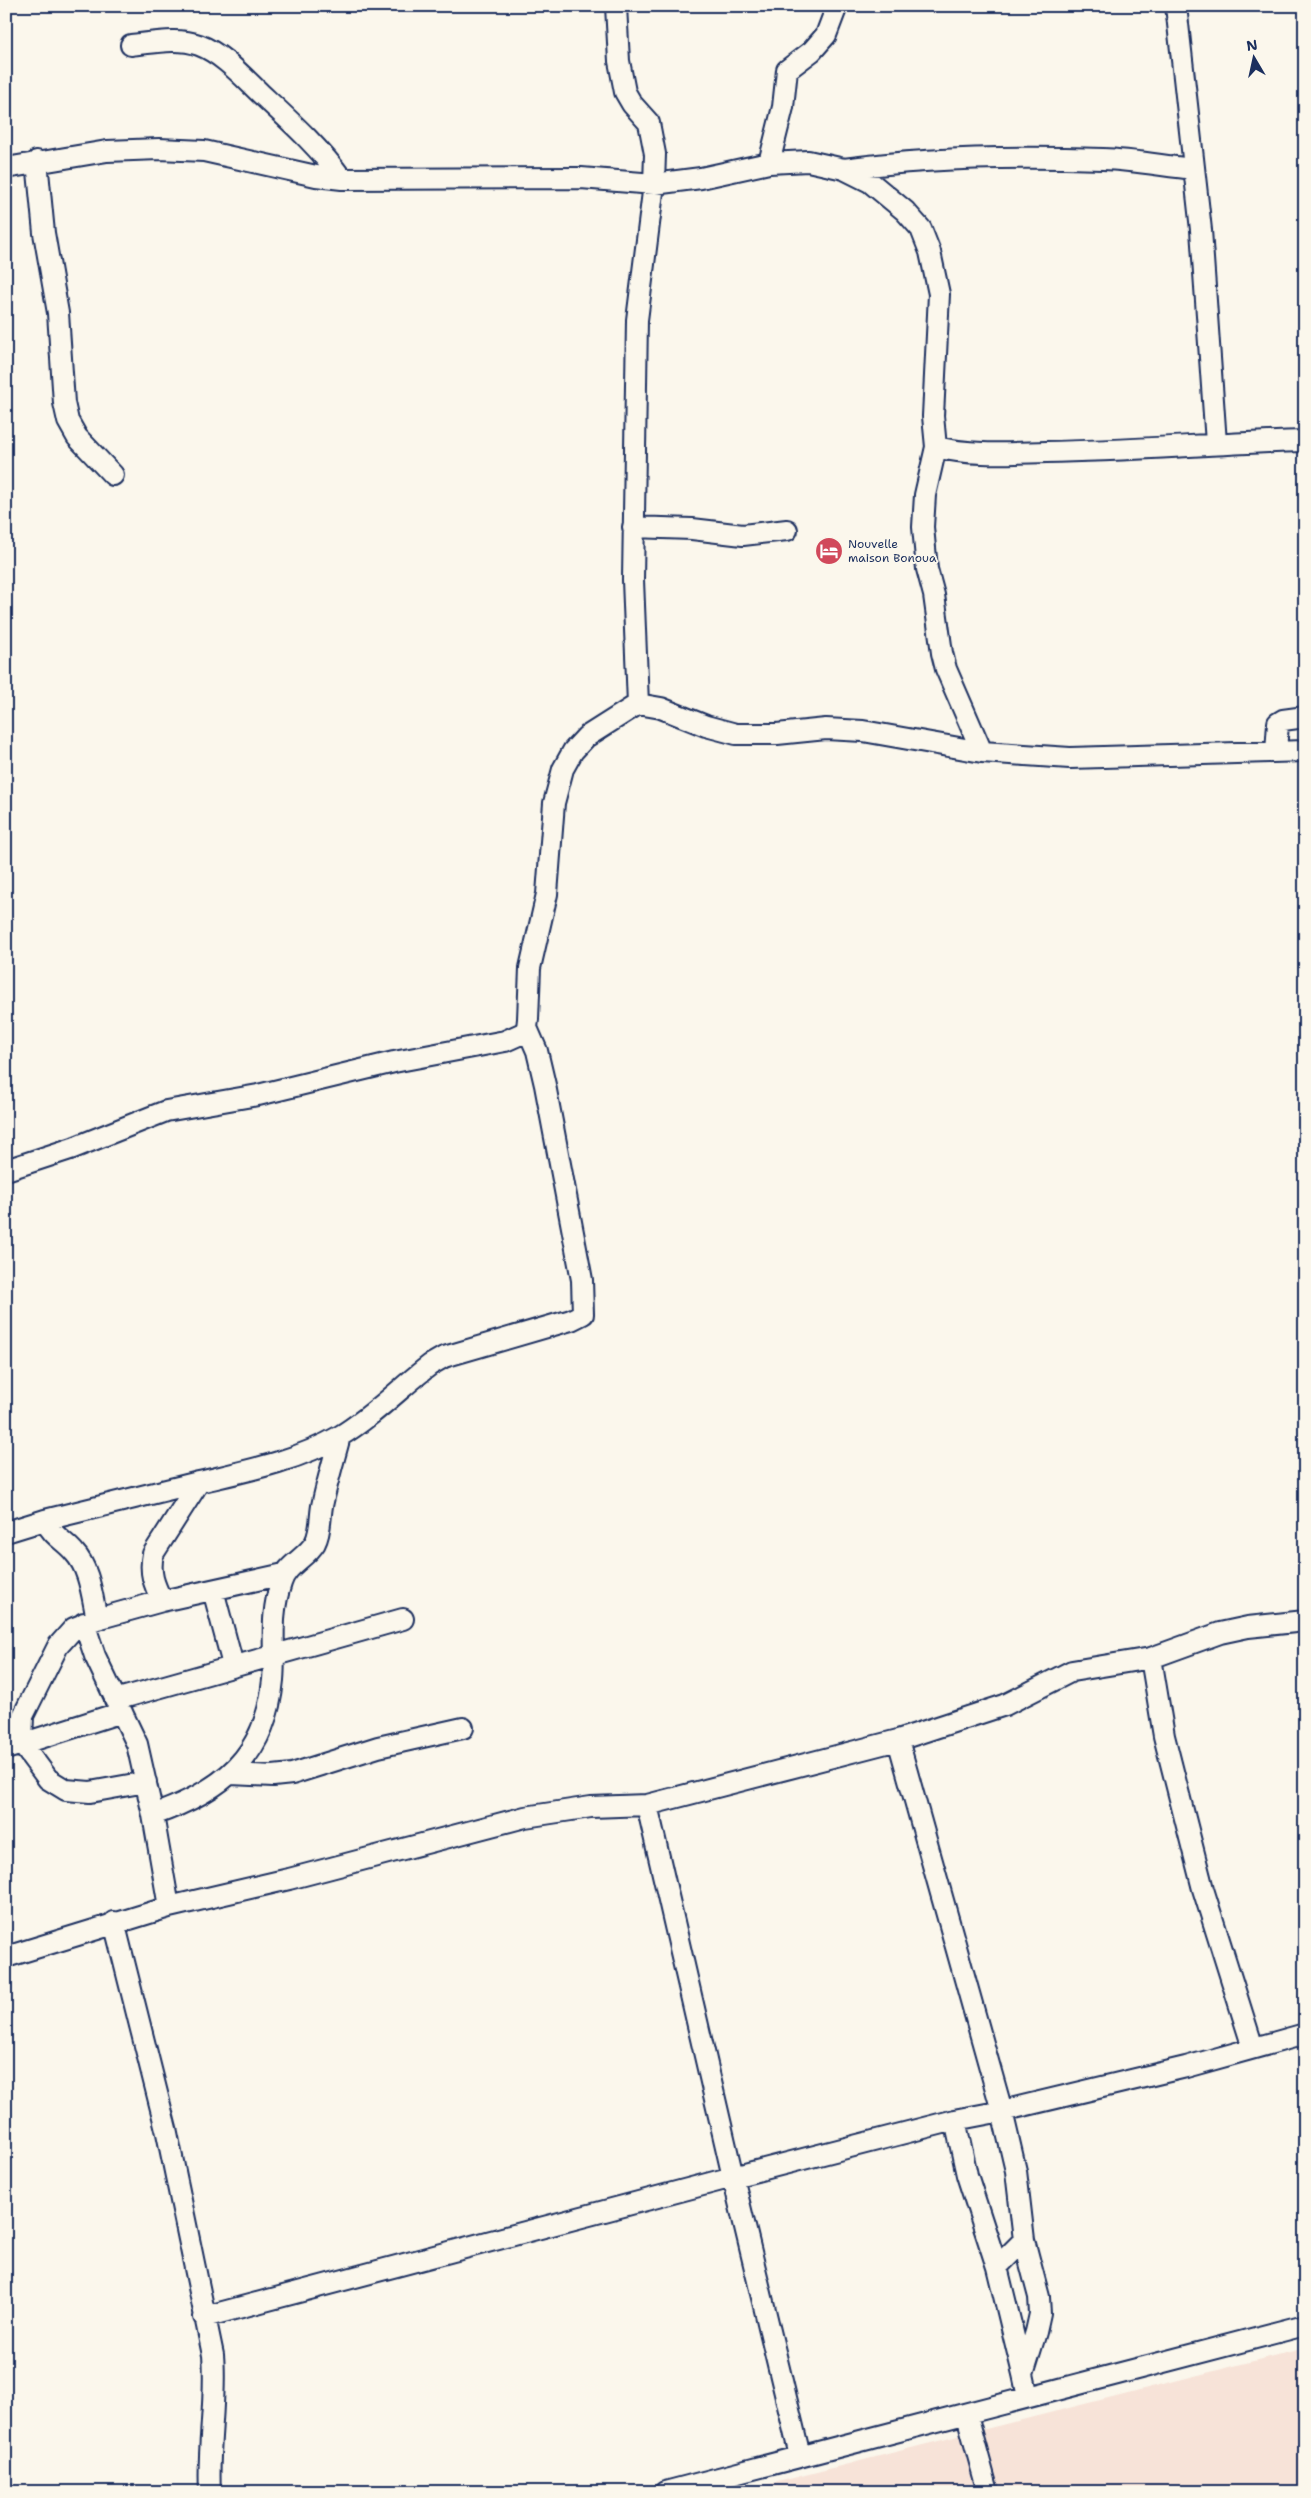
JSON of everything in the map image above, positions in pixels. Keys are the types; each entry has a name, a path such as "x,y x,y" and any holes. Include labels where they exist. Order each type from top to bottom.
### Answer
{"street":[{"path":"616,6 619,61 625,92 649,123 653,133 655,154 654,184 637,320 633,527 638,704"},
{"path":"769,163 783,107 787,70 812,51 826,35 837,6"},
{"path":"1176,6 1207,304 1216,443"},
{"path":"131,45 178,41 198,45 214,54 236,70 324,154 342,179"},
{"path":"6,168 37,161 108,152 159,149 204,151 316,176 342,179 581,178 620,179 654,184 702,178 769,163 808,162 844,169 870,182 905,211 921,229 930,252 939,294 940,310 933,416 936,447 925,495 923,527 927,569 934,595 944,661 982,752"},
{"path":"844,169 906,160 1075,159 1104,159 1194,169"},
{"path":"37,161 44,233 58,313 64,403 68,422 78,437 113,475"},
{"path":"936,447 958,452 979,453 1108,451 1216,443 1305,441"},
{"path":"633,527 692,529 743,535 787,530"},
{"path":"6,1532 45,1520 256,1469 299,1454 340,1436 430,1365 444,1357 571,1320 584,1314 582,1280 545,1085 537,1051 527,1028 530,968 547,894 554,803 563,769 573,751 586,737 638,704 660,708 706,726 736,734 777,734 826,729 863,731 982,752 1070,758 1305,751"},
{"path":"1276,752 1278,723 1283,720 1305,717"},
{"path":"6,1170 73,1148 166,1111 258,1095 394,1062 505,1041 517,1037 527,1028"},
{"path":"153,1815 175,1807 231,1774 246,1758 262,1731 273,1680 272,1626 284,1574 315,1542 340,1436"},
{"path":"162,1601 151,1578 150,1568 153,1554 199,1482"},
{"path":"45,1520 50,1531 72,1550 80,1560 89,1583 95,1656 137,1744 153,1815 169,1907"},
{"path":"14,1747 23,1716 38,1684 67,1634 91,1621 162,1601 284,1574"},
{"path":"213,1590 234,1664"},
{"path":"14,1747 118,1706 234,1664 403,1618"},
{"path":"6,1957 114,1922 169,1907 289,1879 525,1817 591,1807 647,1805 898,1740 1005,1705 1072,1671 1151,1658 1220,1633 1248,1627 1305,1621"},
{"path":"1151,1658 1164,1736 1203,1889 1254,2048"},
{"path":"231,1774 273,1776 292,1774 378,1748 463,1728"},
{"path":"898,1740 1002,2111 1016,2170 1024,2240 1035,2275 1040,2314 1030,2355 1023,2374"},
{"path":"14,1747 48,1779 66,1790 90,1792 146,1782"},
{"path":"647,1805 800,2456"},
{"path":"114,1922 168,2133 213,2355 216,2385 209,2470 210,2492"},
{"path":"204,2317 733,2177 1305,2034"},
{"path":"955,2120 967,2175 996,2267 1028,2398"},
{"path":"996,2267 1024,2240"},
{"path":"665,2492 800,2456 967,2415 1305,2325"},
{"path":"967,2415 988,2492"}],"shaded area":[{"path":"1305,2348 1305,2492 738,2492"}],"place":[{"name":"Nouvelle maison Bonoua","path":"829,551"}]}
